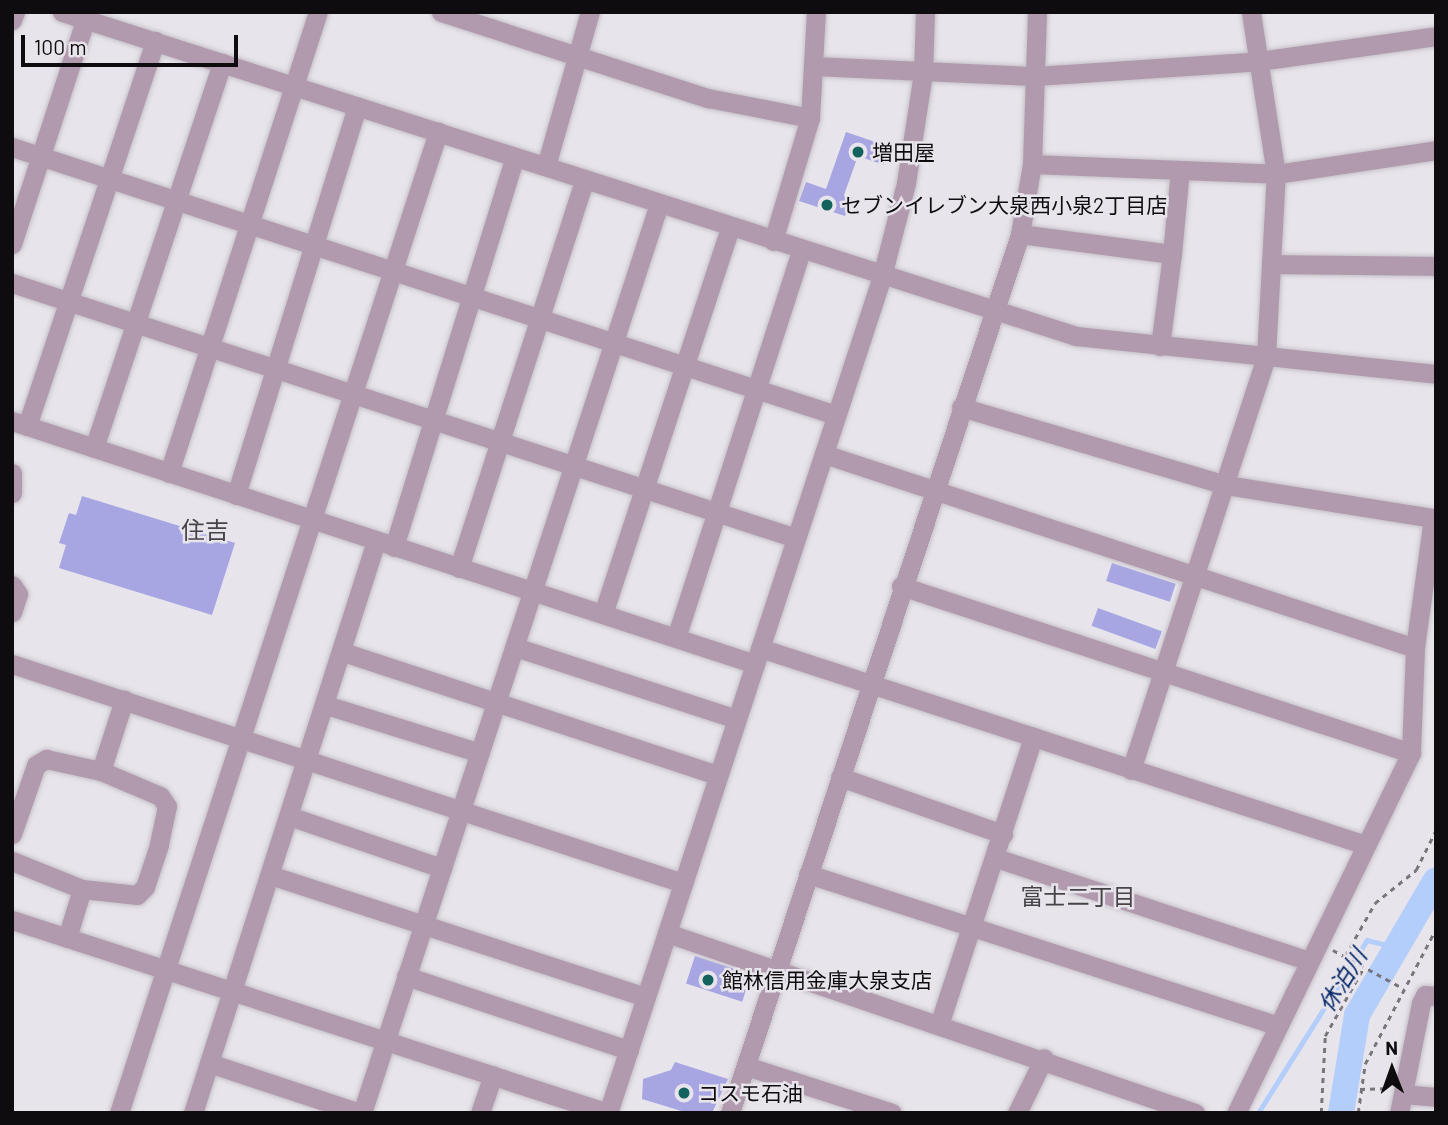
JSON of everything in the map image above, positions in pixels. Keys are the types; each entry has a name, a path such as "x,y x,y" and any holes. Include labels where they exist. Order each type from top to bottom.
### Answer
{"street":[{"path":"12,20 15,12"},
{"path":"62,12 546,166 992,313 1076,336 1436,374"},
{"path":"169,473 318,12"},
{"path":"441,12 708,97 810,118"},
{"path":"546,166 581,57 590,12"},
{"path":"773,241 810,118 816,12"},
{"path":"12,920 608,1113 882,276 906,183 923,73 925,12"},
{"path":"730,1113 932,491 1020,234 1032,164 1037,12"},
{"path":"1131,770 1165,673 1266,356 1274,264 1276,174 1251,12"},
{"path":"12,244 85,20"},
{"path":"813,66 1036,76 1259,61 1436,36"},
{"path":"155,41 68,301 20,424 676,638 870,684 1366,845"},
{"path":"94,448 222,63"},
{"path":"236,495 357,106"},
{"path":"120,1113 244,740 438,132"},
{"path":"12,147 836,415"},
{"path":"1032,164 1276,174 1436,150"},
{"path":"193,1113 342,652 433,420 514,157"},
{"path":"1160,346 1180,170"},
{"path":"459,568 584,180"},
{"path":"209,1063 361,1113 659,204"},
{"path":"603,614 730,227"},
{"path":"1020,234 1172,254"},
{"path":"676,638 801,250"},
{"path":"1274,264 1436,266"},
{"path":"12,283 796,538"},
{"path":"961,407 1226,485 1435,515 1415,648 1411,753 1236,1113"},
{"path":"824,454 1415,648"},
{"path":"12,472 12,493"},
{"path":"12,585 18,594 12,612"},
{"path":"901,586 1411,753"},
{"path":"515,647 737,719"},
{"path":"342,652 718,775"},
{"path":"12,664 683,883"},
{"path":"101,771 124,700"},
{"path":"326,705 480,752"},
{"path":"940,1022 996,858 1033,737"},
{"path":"12,834 41,760 101,771 160,796 167,806 142,892 131,897 82,888 12,861"},
{"path":"839,777 1003,834"},
{"path":"289,816 442,868"},
{"path":"996,858 1310,961"},
{"path":"808,874 1278,1027"},
{"path":"270,875 646,997"},
{"path":"67,938 82,888"},
{"path":"667,933 940,1022 1195,1113"},
{"path":"406,976 629,1050"},
{"path":"1436,996 1425,995 1421,1003 1401,1103 1436,1097"},
{"path":"1017,1113 1044,1058"},
{"path":"746,1066 892,1113"},
{"path":"480,1113 493,1075"}],"path":[{"path":"1346,957 1376,903 1416,870 1436,830"},
{"path":"1358,1113 1365,1064 1401,987 1435,937 1436,929"},
{"path":"1335,951 1401,987"},
{"path":"1321,1113 1325,1036 1364,967"},
{"path":"1360,1090 1384,1092 1388,1079"}],"building":[{"path":"846,132 890,147 884,165 858,156 844,195 852,197 845,216 799,201 806,182 826,189"},
{"path":"82,496 235,543 212,615 59,568 66,545 59,543 69,513 76,515"},
{"path":"1112,563 1176,584 1170,602 1106,581"},
{"path":"1098,608 1162,631 1155,649 1092,626"},
{"path":"695,956 751,974 742,1002 686,984"},
{"path":"675,1062 728,1079 712,1113 688,1113 642,1099 643,1079 671,1070"}],"waterway":[{"path":"1341,1113 1357,1015 1436,880"},
{"name":"休泊川","path":"1258,1113 1367,940 1399,948"}],"place":[{"name":"増田屋","path":"858,152"},
{"name":"セブンイレブン大泉西小泉2丁目店","path":"827,205"},
{"name":"館林信用金庫大泉支店","path":"708,980"},
{"name":"コスモ石油","path":"684,1093"}],"district":[{"name":"住吉","path":"205,530"},
{"name":"富士二丁目","path":"1078,896"}]}
